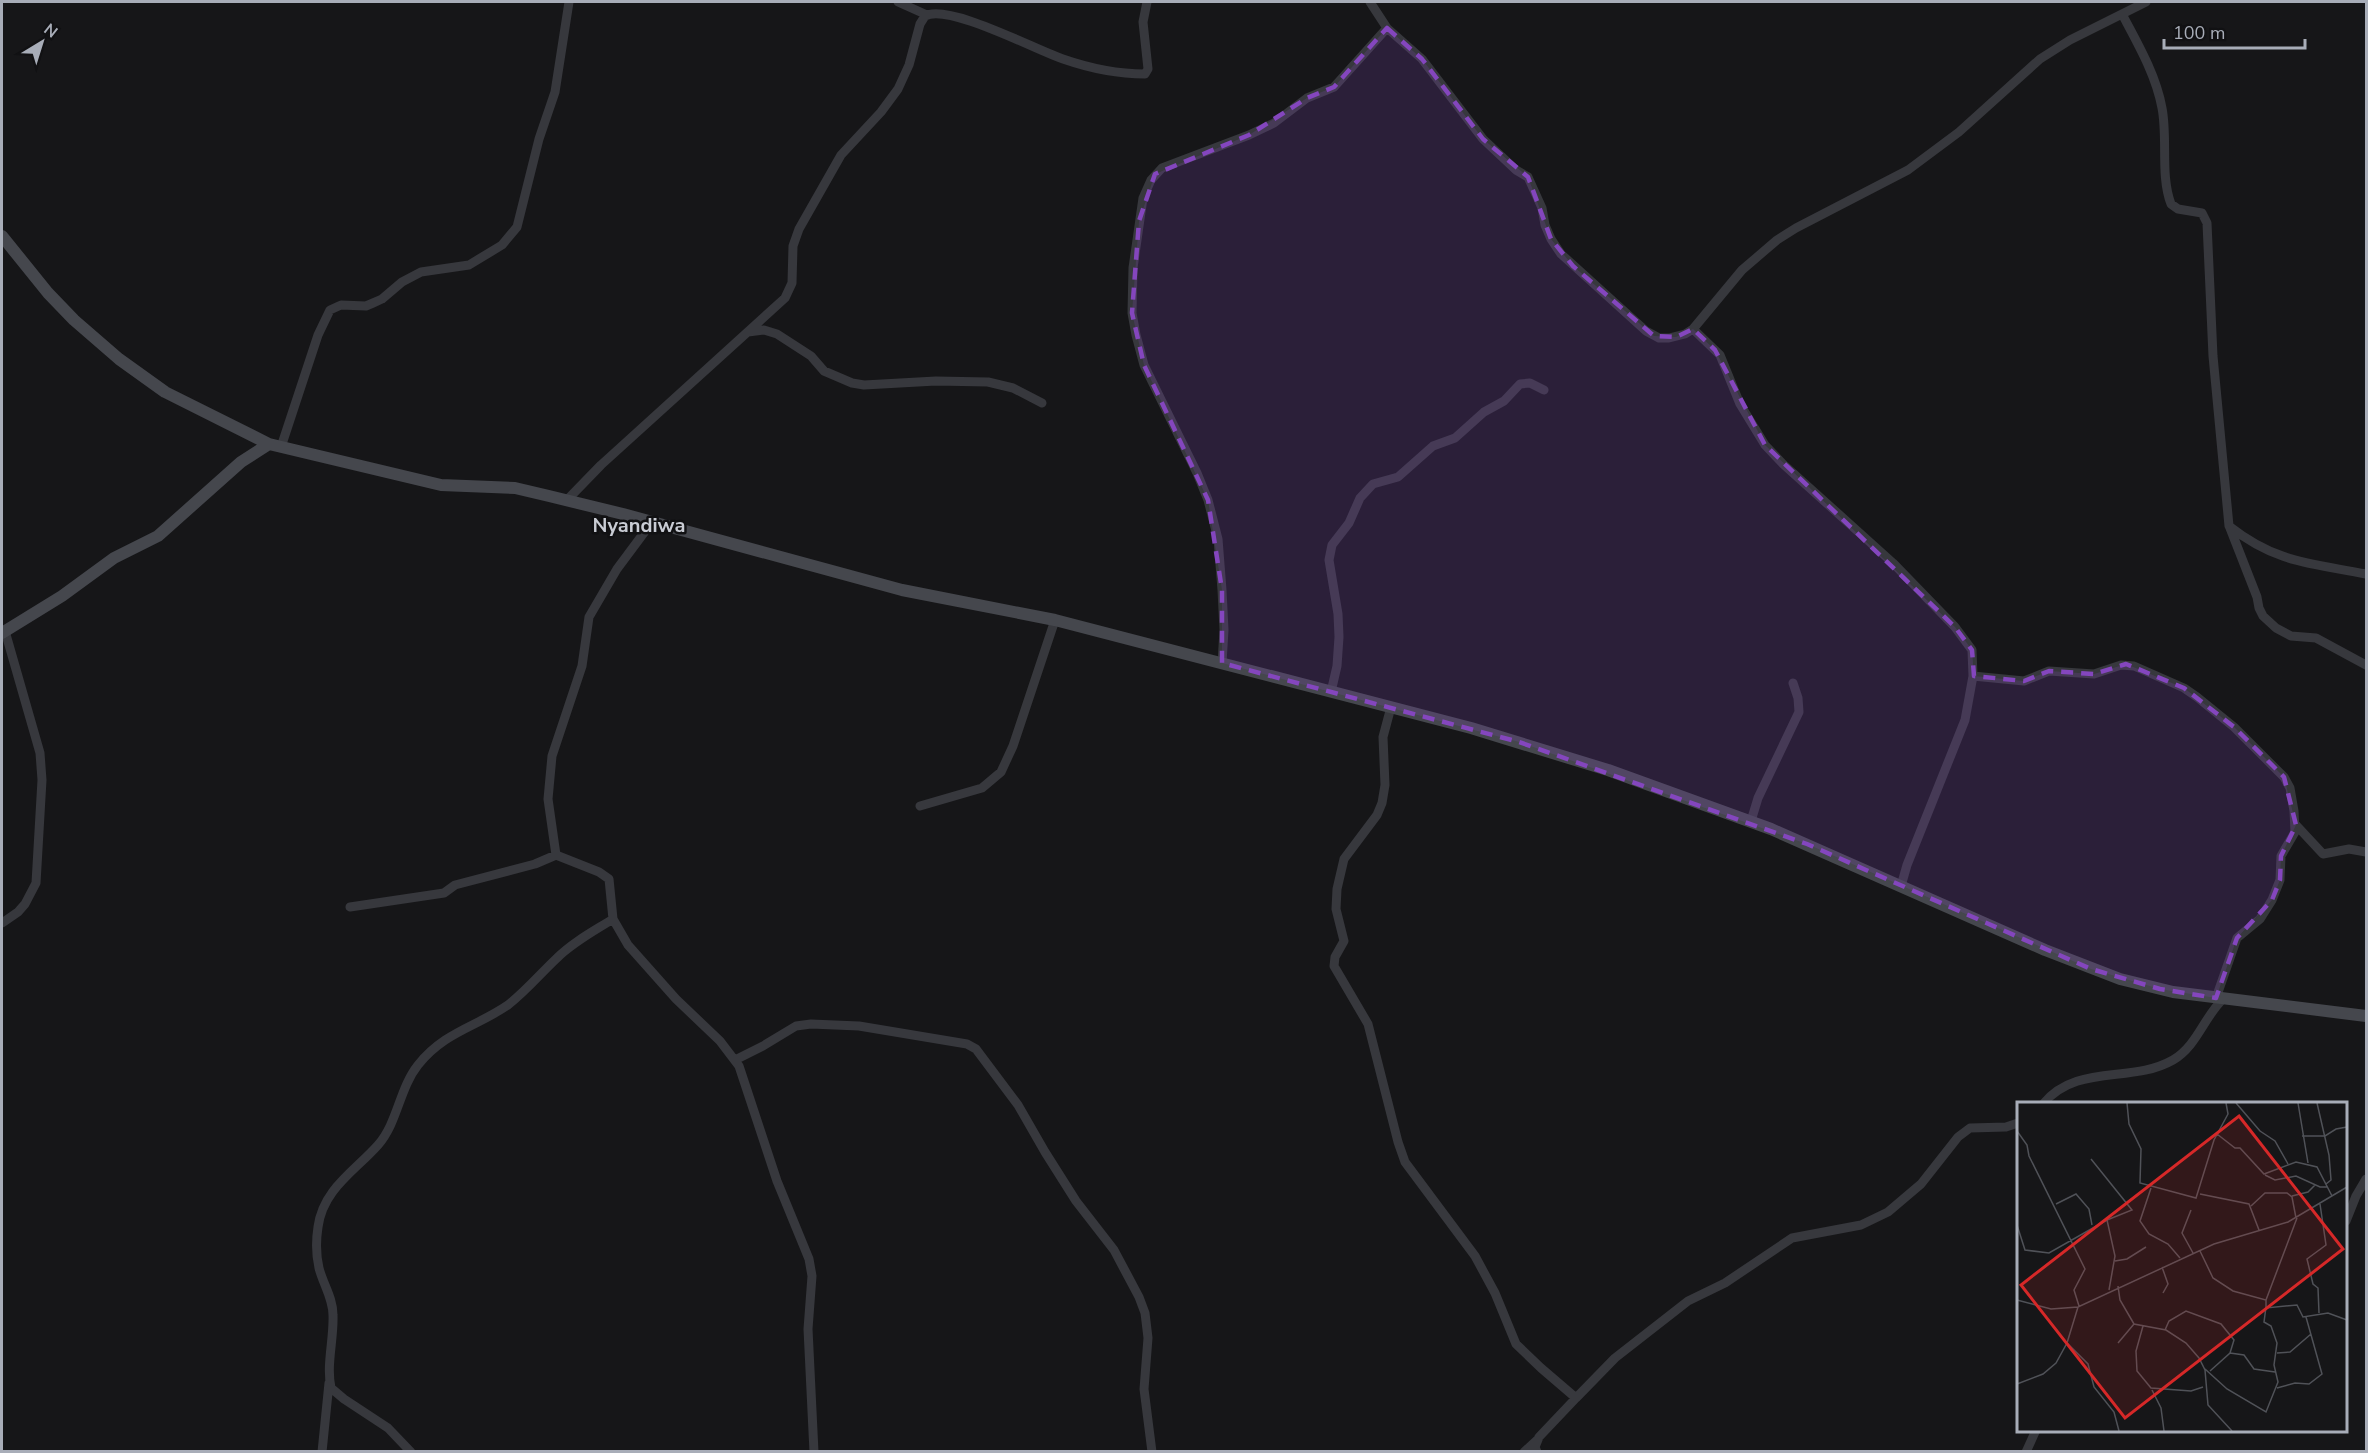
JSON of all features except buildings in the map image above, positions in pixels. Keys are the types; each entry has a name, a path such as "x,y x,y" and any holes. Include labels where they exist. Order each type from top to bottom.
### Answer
{"street":[{"path":"2,922 26,904 36,883 42,780 40,753 3,632 114,558 159,536 241,462 275,445 330,310 341,305 366,306 374,303 402,282 421,272 469,265 501,244 517,227 538,139 555,92 569,2"},
{"path":"898,2 927,15 937,13 963,19 1063,59 1114,72 1144,74 1148,69 1143,22 1148,2"},
{"path":"1370,2 1387,28 1422,59 1483,139 1516,170 1528,177 1542,208 1545,225 1551,239 1573,266 1659,338 1676,337 1693,329 1742,270 1777,240 1908,170 1959,132 2040,59 2070,40 2146,2"},
{"path":"2122,14 2144,55 2162,107 2166,176 2171,204 2178,209 2202,213 2207,223 2213,356 2229,526 2257,597 2259,608 2270,623 2291,636 2316,638 2367,665"},
{"path":"567,500 601,465 785,298 792,283 793,246 799,229 841,155 898,89 909,65 920,24 927,15"},
{"path":"1221,663 1224,630 1218,539 1208,500 1197,473 1144,365 1132,313 1133,268 1143,198 1151,180 1162,168 1249,135 1274,123 1307,98 1335,87 1387,28"},
{"path":"2,236 48,293 119,360 165,392 275,445 441,485 515,488 567,500 902,590 1054,620 1391,707 1519,742 1608,770 1751,821 2091,969 2160,989 2367,1016"},
{"path":"1693,329 1720,356 1740,404 1765,445 1893,563 1962,635 1972,650 1973,676 1965,720 1906,865 1900,886"},
{"path":"746,333 760,330 777,334 811,356 824,371 858,385 936,381 988,382 1013,388 1042,403"},
{"path":"1330,692 1337,666 1339,637 1338,614 1329,560 1332,545 1349,522 1360,498 1373,484 1398,477 1433,446 1455,438 1484,412 1504,401 1520,384 1530,383 1544,390"},
{"path":"556,855 548,799 552,756 582,666 589,617 617,569 652,522"},
{"path":"2229,526 2250,542 2280,557 2367,574"},
{"path":"920,806 982,788 1001,772 1021,724 1054,620"},
{"path":"1973,676 2024,681 2049,671 2094,674 2126,664 2184,688 2234,727 2280,772 2290,788 2296,825 2295,832 2281,856 2280,880 2272,900 2260,919 2237,938 2219,998 2188,1048 2173,1059 2145,1069 2078,1080 2056,1091 2045,1102"},
{"path":"1751,821 1758,798 1799,712 1798,698 1793,683"},
{"path":"1391,707 1383,737 1385,785 1382,803 1377,815 1344,859 1337,889 1336,909 1344,941 1335,957 1334,966 1368,1024 1405,1162 1475,1256 1495,1293 1516,1344 1576,1398"},
{"path":"2296,825 2323,854 2349,849 2367,852"},
{"path":"350,907 444,893 455,885 535,864 556,855 599,872 609,879 613,919 639,959 720,1041 739,1066 777,1181 808,1259 812,1276 808,1329 814,1452"},
{"path":"322,1452 330,1381 333,1312 319,1268 317,1239 318,1225 329,1196 342,1179 378,1145 389,1131 404,1086 429,1051 454,1032 508,1005 534,983 565,951 613,919"},
{"path":"735,1060 796,1026 811,1024 860,1026 968,1044 976,1049 1022,1112 1076,1201 1114,1250 1139,1297 1147,1327 1144,1389 1152,1452"},
{"path":"1524,1452 1615,1358 1683,1304 1725,1282 1792,1238 1808,1233 1861,1225 1888,1212 1921,1184 1967,1129 1979,1126 2007,1127 2017,1124"},
{"path":"2347,1218 2356,1196 2367,1179"},
{"path":"330,1381 331,1388 336,1393 388,1428 411,1452"},
{"path":"2026,1452 2036,1432"},
{"path":"1537,1440 1535,1447 1537,1452"}],"highlighted area":[{"path":"1387,28 1422,59 1483,139 1528,177 1551,239 1573,266 1654,336 1676,337 1693,329 1715,350 1765,445 1955,627 1972,650 1974,676 2024,681 2049,671 2094,674 2126,664 2184,688 2234,727 2284,777 2296,825 2281,856 2280,880 2272,900 2237,938 2216,998 2160,989 2091,969 1807,844 1519,742 1222,663 1222,590 1208,500 1144,365 1132,313 1139,221 1155,174 1249,135 1307,98 1334,87"}],"district":[{"name":"Nyandiwa","path":"639,525"}]}
